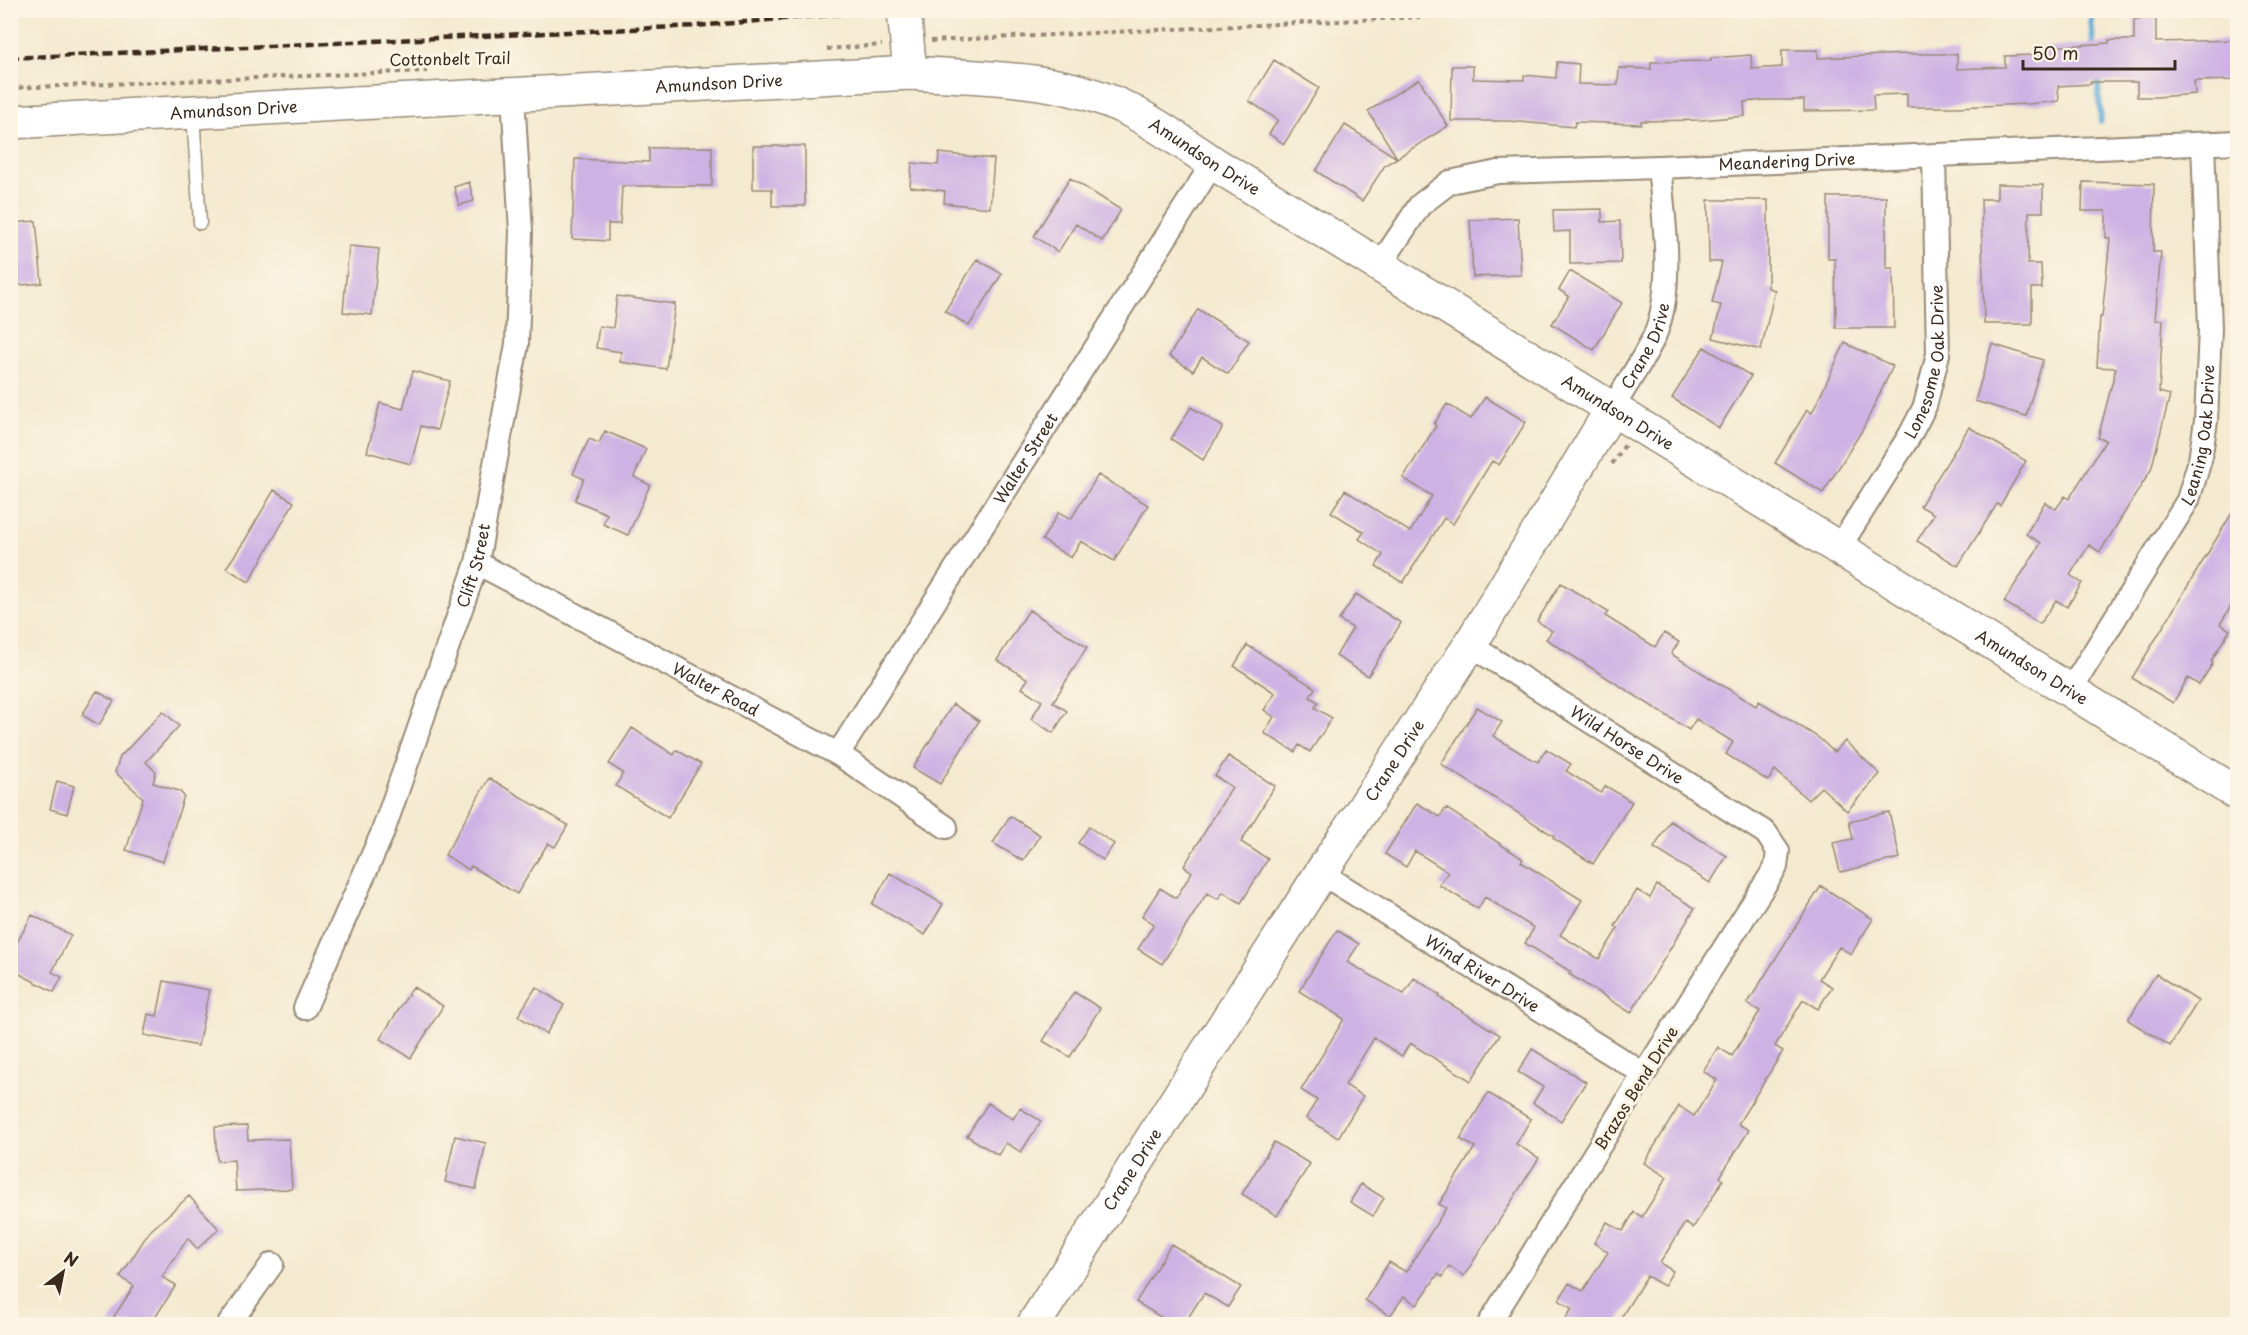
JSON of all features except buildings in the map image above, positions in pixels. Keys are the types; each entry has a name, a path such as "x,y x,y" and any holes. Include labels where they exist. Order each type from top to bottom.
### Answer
{"street":[{"path":"904,10 910,73"},
{"name":"Amundson Drive","path":"10,122 910,73 1023,80 1070,88 1126,108 1172,135 1213,163 2238,794"},
{"name":"Clift Street","path":"305,1008 382,834 477,563 517,344 521,232 513,95"},
{"name":"Meandering Drive","path":"1380,265 1420,205 1450,182 1498,172 2238,142"},
{"name":"Leaning Oak Drive","path":"2070,691 2188,500 2200,460 2206,421 2210,328 2203,144"},
{"name":"Lonesome Oak Drive","path":"1839,548 1910,435 1925,406 1938,354 1934,155"},
{"name":"Walter Street","path":"838,754 1213,163"},
{"name":"Crane Drive","path":"1034,1324 1321,873 1470,645 1654,335 1662,310 1666,275 1659,167"},
{"name":"Walter Road","path":"477,563 838,754 946,827"},
{"name":"Wild Horse Drive","path":"1470,645 1766,833 1778,851"},
{"name":"Brazos Bend Drive","path":"1489,1324 1776,867 1778,851"},
{"name":"Wind River Drive","path":"1321,873 1644,1074"},
{"path":"228,1324 272,1264"}],"lane":[{"path":"192,112 200,223"}],"path":[{"path":"926,42 1563,10"},
{"path":"818,50 889,45"},
{"name":"Cottonbelt Trail","path":"10,88 431,70"}],"waterway":[{"path":"2090,10 2094,52"},
{"path":"2097,74 2101,121"}],"railway":[{"path":"10,58 696,26 891,10"}]}
